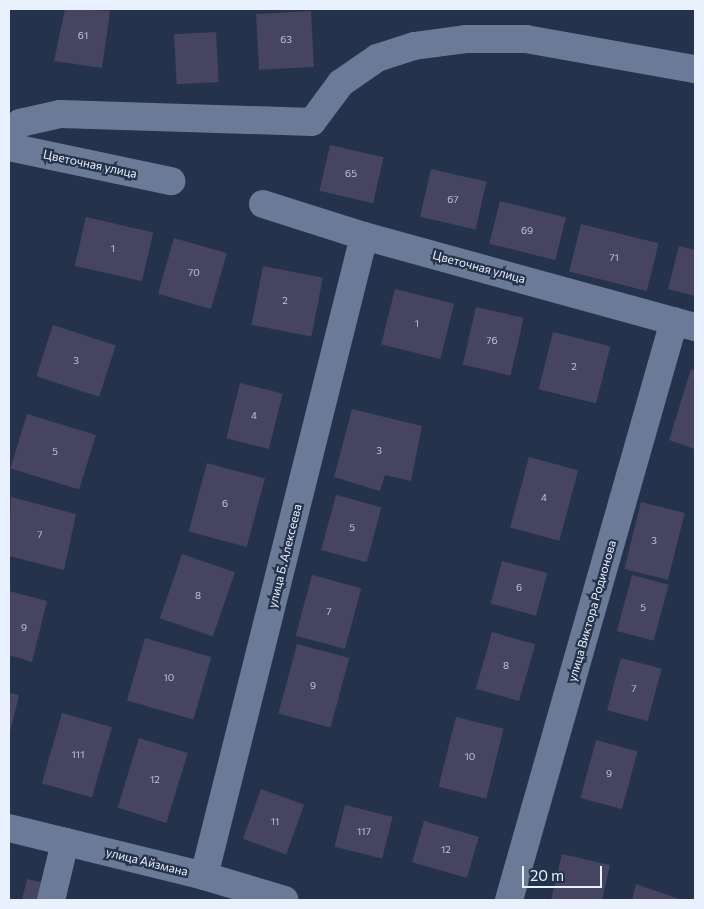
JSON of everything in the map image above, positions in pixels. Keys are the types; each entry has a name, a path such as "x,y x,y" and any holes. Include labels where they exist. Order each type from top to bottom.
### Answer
{"street":[{"path":"9,133 20,123 60,114 312,122 341,83 377,58 414,46 466,39 526,39 695,68"},
{"name":"Цветочная улица","path":"9,147 171,181"},
{"name":"Цветочная улица","path":"263,204 364,236 685,324"},
{"name":"улица Б. Алексеева","path":"204,876 364,236"},
{"name":"улица Виктора Родионова","path":"509,900 685,324"},
{"name":"улица Айзмана","path":"9,828 204,876 285,900"},
{"path":"51,900 65,842"}],"building":[{"path":"65,9 110,11 102,68 54,61"},
{"path":"311,11 314,67 259,70 256,14"},
{"path":"216,32 219,82 177,84 174,34"},
{"path":"330,145 384,157 373,203 319,191"},
{"path":"431,169 487,182 476,230 420,217"},
{"path":"500,201 566,217 555,260 489,244"},
{"path":"86,217 153,233 142,281 75,266"},
{"path":"581,224 659,243 647,291 569,272"},
{"path":"174,238 227,253 211,309 158,294"},
{"path":"679,246 695,250 695,296 668,289"},
{"path":"263,266 323,278 311,337 252,325"},
{"path":"395,289 454,304 440,359 381,344"},
{"path":"476,307 524,318 510,376 463,364"},
{"path":"53,325 116,345 99,397 36,376"},
{"path":"553,332 610,346 596,404 539,389"},
{"path":"691,369 695,371 695,449 669,440"},
{"path":"240,383 283,394 269,449 226,438"},
{"path":"352,409 422,426 411,481 385,475 380,491 334,477"},
{"path":"27,414 96,435 79,490 10,469"},
{"path":"529,457 578,470 559,541 510,528"},
{"path":"207,463 265,479 247,547 189,532"},
{"path":"336,495 381,507 367,562 321,550"},
{"path":"11,497 76,514 64,570 9,556"},
{"path":"641,502 685,513 668,580 624,569"},
{"path":"182,554 235,572 213,637 160,618"},
{"path":"502,561 547,573 536,616 491,604"},
{"path":"312,575 361,588 345,649 296,636"},
{"path":"632,575 669,585 654,641 617,631"},
{"path":"9,591 47,601 32,662 9,655"},
{"path":"492,632 535,644 519,701 476,689"},
{"path":"145,638 211,657 193,720 127,700"},
{"path":"297,644 349,658 331,728 278,714"},
{"path":"621,658 662,669 648,721 607,710"},
{"path":"9,693 19,695 9,736"},
{"path":"62,713 112,727 92,798 42,783"},
{"path":"456,717 504,729 486,799 439,787"},
{"path":"139,738 188,753 166,823 118,808"},
{"path":"596,740 638,751 622,809 580,798"},
{"path":"261,789 304,805 286,855 243,839"},
{"path":"345,805 393,817 382,859 335,847"},
{"path":"424,821 479,837 467,878 412,862"},
{"path":"562,854 610,865 602,900 551,900"},
{"path":"27,879 49,884 45,900 22,900"},
{"path":"636,884 682,900 632,900"}]}
